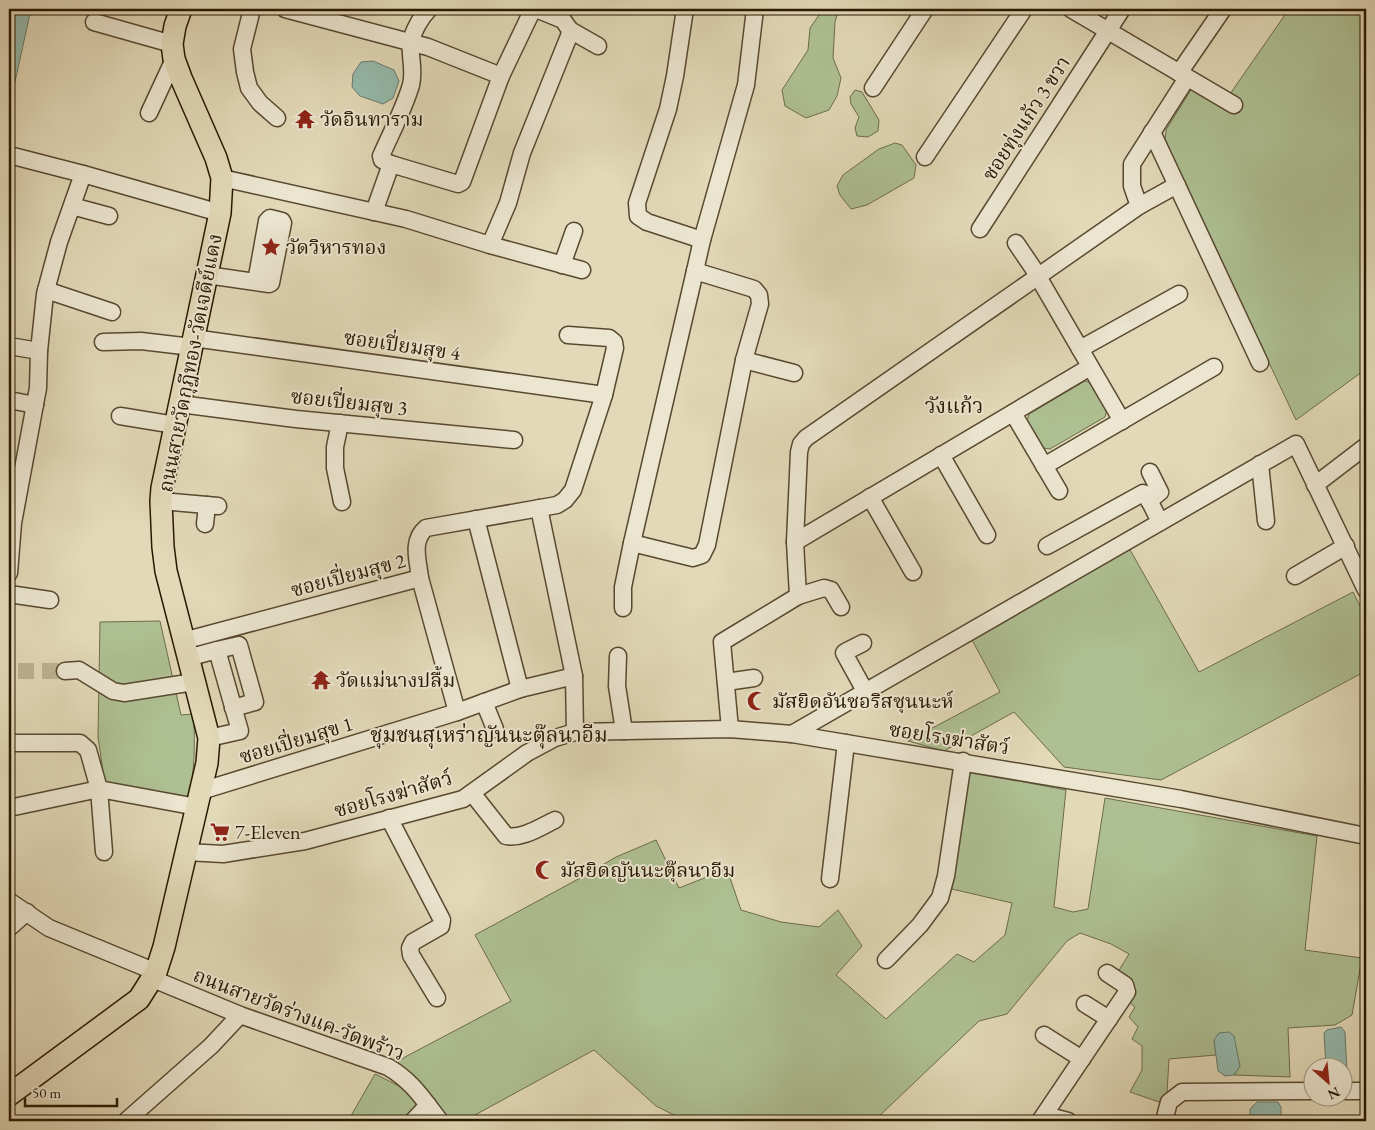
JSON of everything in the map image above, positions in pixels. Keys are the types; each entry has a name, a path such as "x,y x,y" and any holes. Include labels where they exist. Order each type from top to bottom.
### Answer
{"main road":[{"path":"173,51 175,26 181,9"},
{"name":"ถนนสายวัดกุฎีทอง-วัดเจดีย์แดง","path":"9,1095 139,999 155,976 164,947 207,763 209,738 166,571 163,547 162,488 220,213 222,178 216,158 181,78 173,51"}],"street":[{"path":"252,9 242,49 245,72 249,88 260,103 277,118"},
{"path":"287,9 428,47 501,76"},
{"path":"429,9 417,26 410,43 413,67 411,84 404,105 381,156 382,160 391,164 458,184 462,182 501,76 534,9 567,19 598,46"},
{"path":"685,9 672,93 637,203 638,216 647,222 702,240"},
{"path":"623,608 623,587 632,543 694,271 746,85 755,9"},
{"path":"873,88 925,9"},
{"path":"925,157 1024,9"},
{"path":"1071,9 1234,105"},
{"name":"ซอยทุ่งแก้ว 3 ขวา","path":"980,229 1122,9"},
{"path":"1138,206 1132,186 1132,164 1223,9"},
{"path":"490,245 508,203 522,152 569,36 567,19"},
{"path":"94,22 173,51 149,113"},
{"path":"1152,132 1260,363"},
{"path":"13,156 220,213"},
{"path":"374,212 391,164"},
{"path":"9,573 13,523 38,388 39,351 46,290 59,242 83,174"},
{"path":"222,178 406,219 490,245 582,270"},
{"path":"798,596 795,542 799,452 801,444 806,438 1038,278 1138,206 1177,185"},
{"path":"72,206 109,216"},
{"path":"562,265 574,231"},
{"path":"1016,243 1122,421"},
{"path":"632,543 693,558 702,555 707,545 744,360 760,304 759,294 754,289 694,271"},
{"path":"207,275 256,282"},
{"path":"46,290 112,312"},
{"path":"1080,349 1179,294"},
{"name":"ซอยเปี่ยมสุข 2","path":"185,650 235,628 420,578 416,545 418,535 426,528 539,508 565,500 573,490 604,395 615,348 614,342 609,338 568,335"},
{"name":"ซอยเปี่ยมสุข 4","path":"103,342 192,342 604,395"},
{"path":"9,346 39,351"},
{"path":"744,360 794,373"},
{"path":"795,542 1090,367"},
{"path":"1044,466 1214,367"},
{"path":"9,400 35,405"},
{"name":"ซอยเปี่ยมสุข 3","path":"180,404 340,423 514,440"},
{"path":"1013,413 1058,491"},
{"path":"120,416 175,425"},
{"path":"340,423 335,447 336,468 342,502"},
{"path":"792,734 1296,444 1366,590"},
{"path":"1315,486 1366,446"},
{"path":"941,455 987,535"},
{"path":"1260,464 1266,521"},
{"path":"1150,472 1160,492 1150,501"},
{"path":"1047,546 1138,495 1146,494 1160,522"},
{"path":"870,498 913,572"},
{"path":"162,501 212,506 205,524"},
{"path":"539,508 574,676 576,732"},
{"path":"476,519 520,690"},
{"path":"1295,576 1346,546"},
{"path":"420,578 457,712"},
{"path":"730,729 722,642 798,596 824,588 831,590 841,608"},
{"path":"9,594 50,600"},
{"path":"233,708 255,702 235,628"},
{"path":"863,643 844,653 865,691"},
{"path":"185,650 217,650 239,644"},
{"path":"209,738 240,731 217,650"},
{"path":"618,656 617,686 624,731"},
{"path":"65,671 79,670 113,691 124,693 194,682"},
{"name":"ซอยเปี่ยมสุข 1","path":"199,799 520,690 574,676"},
{"path":"726,682 754,678"},
{"path":"484,702 495,729"},
{"name":"ซอยโรงฆ่าสัตว์","path":"186,852 223,854 305,841 462,799 527,753 555,738 576,732 730,729 792,734 963,762 1181,800 1366,836"},
{"path":"9,743 80,743 88,750 99,789 104,852"},
{"path":"830,879 846,743"},
{"path":"886,960 920,925 940,898 946,876 963,762"},
{"path":"9,808 99,789 199,799"},
{"path":"472,793 506,836 521,836 555,820"},
{"path":"389,818 442,920 441,926 413,942 410,948 411,955 437,998"},
{"name":"ถนนสายวัดร่างแค-วัดพร้าว","path":"9,901 49,928 240,1015 388,1067 403,1076 414,1086 440,1121"},
{"path":"9,928 27,912"},
{"path":"1068,1121 1042,1118 1126,992 1125,985 1107,973"},
{"path":"1085,1004 1109,1019"},
{"path":"126,1121 211,1046 240,1015"},
{"path":"1044,1035 1082,1059"},
{"path":"1164,1121 1169,1102 1182,1092 1302,1091"},
{"path":"1352,1091 1366,1091"},
{"path":"413,1121 428,1105"}],"green space":[{"path":"820,9 839,9 835,22 833,58 841,78 837,96 829,110 806,118 785,106 782,90 808,50 810,28 819,15"},
{"path":"1289,9 1366,9 1366,369 1296,420 1165,142 1166,130 1192,88 1221,107"},
{"path":"855,90 862,92 879,120 878,131 868,137 857,136 855,128 859,117 851,104 850,97"},
{"path":"895,143 902,145 916,165 914,178 867,205 851,209 840,195 837,186 843,175 879,149"},
{"path":"1085,381 1091,383 1107,410 1105,417 1050,449 1043,448 1027,422 1029,414"},
{"path":"1129,548 1199,672 1353,592 1366,618 1366,671 1161,780 1064,767 1014,712 944,751 908,741 1000,692 971,638"},
{"path":"160,621 181,715 193,714 194,757 189,800 105,785 98,737 100,622"},
{"path":"966,771 1066,790 1054,907 1073,912 1088,909 1105,798 1317,836 1305,950 1362,958 1352,1015 1335,1025 1288,1028 1290,1077 1234,1075 1240,1066 1214,1040 1216,1055 1169,1059 1167,1093 1159,1102 1130,1092 1142,1070 1142,1046 1132,1039 1138,1027 1129,1017 1135,1007 1128,1001 1116,975 1129,954 1111,944 1080,933 1067,941 1007,1014 979,1021 874,1121 801,1121 795,1115 786,1121 686,1121 656,1106 594,1050 464,1121 447,1121 394,1065 405,1057 511,1001 475,935 616,857 656,840 679,888 727,869 741,910 781,922 819,927 838,910 862,946 836,975 886,1019 957,954 974,962 1005,935 1012,903 952,889"},
{"path":"375,1074 403,1088 431,1121 348,1121"}],"water":[{"path":"9,9 31,9 9,109"},
{"path":"373,61 394,70 399,81 393,98 383,104 360,96 352,87 353,74 361,62"},
{"path":"1341,1027 1345,1032 1346,1058 1325,1058 1324,1033 1327,1030"},
{"path":"1229,1032 1234,1036 1240,1066 1234,1075 1225,1076 1218,1071 1214,1040 1219,1033"},
{"path":"1257,1102 1278,1102 1281,1107 1281,1121 1250,1121 1250,1109"}],"tunnel":[{"path":"18,671 65,671"}],"place":[{"name":"วัดอินทาราม","path":"305,119"},
{"name":"วัดวิหารทอง","path":"271,247"},
{"name":"วัดแม่นางปลื้ม","path":"321,680"},
{"name":"มัสยิดอันซอริสซุนนะห์","path":"757,701"},
{"name":"7-Eleven","path":"220,832"},
{"name":"มัสยิดญันนะตุ๊ลนาอีม","path":"545,870"}],"district":[{"name":"วังแก้ว","path":"954,406"},
{"name":"ชุมชนสุเหร่าญันนะตุ๊ลนาอีม","path":"489,735"}]}
